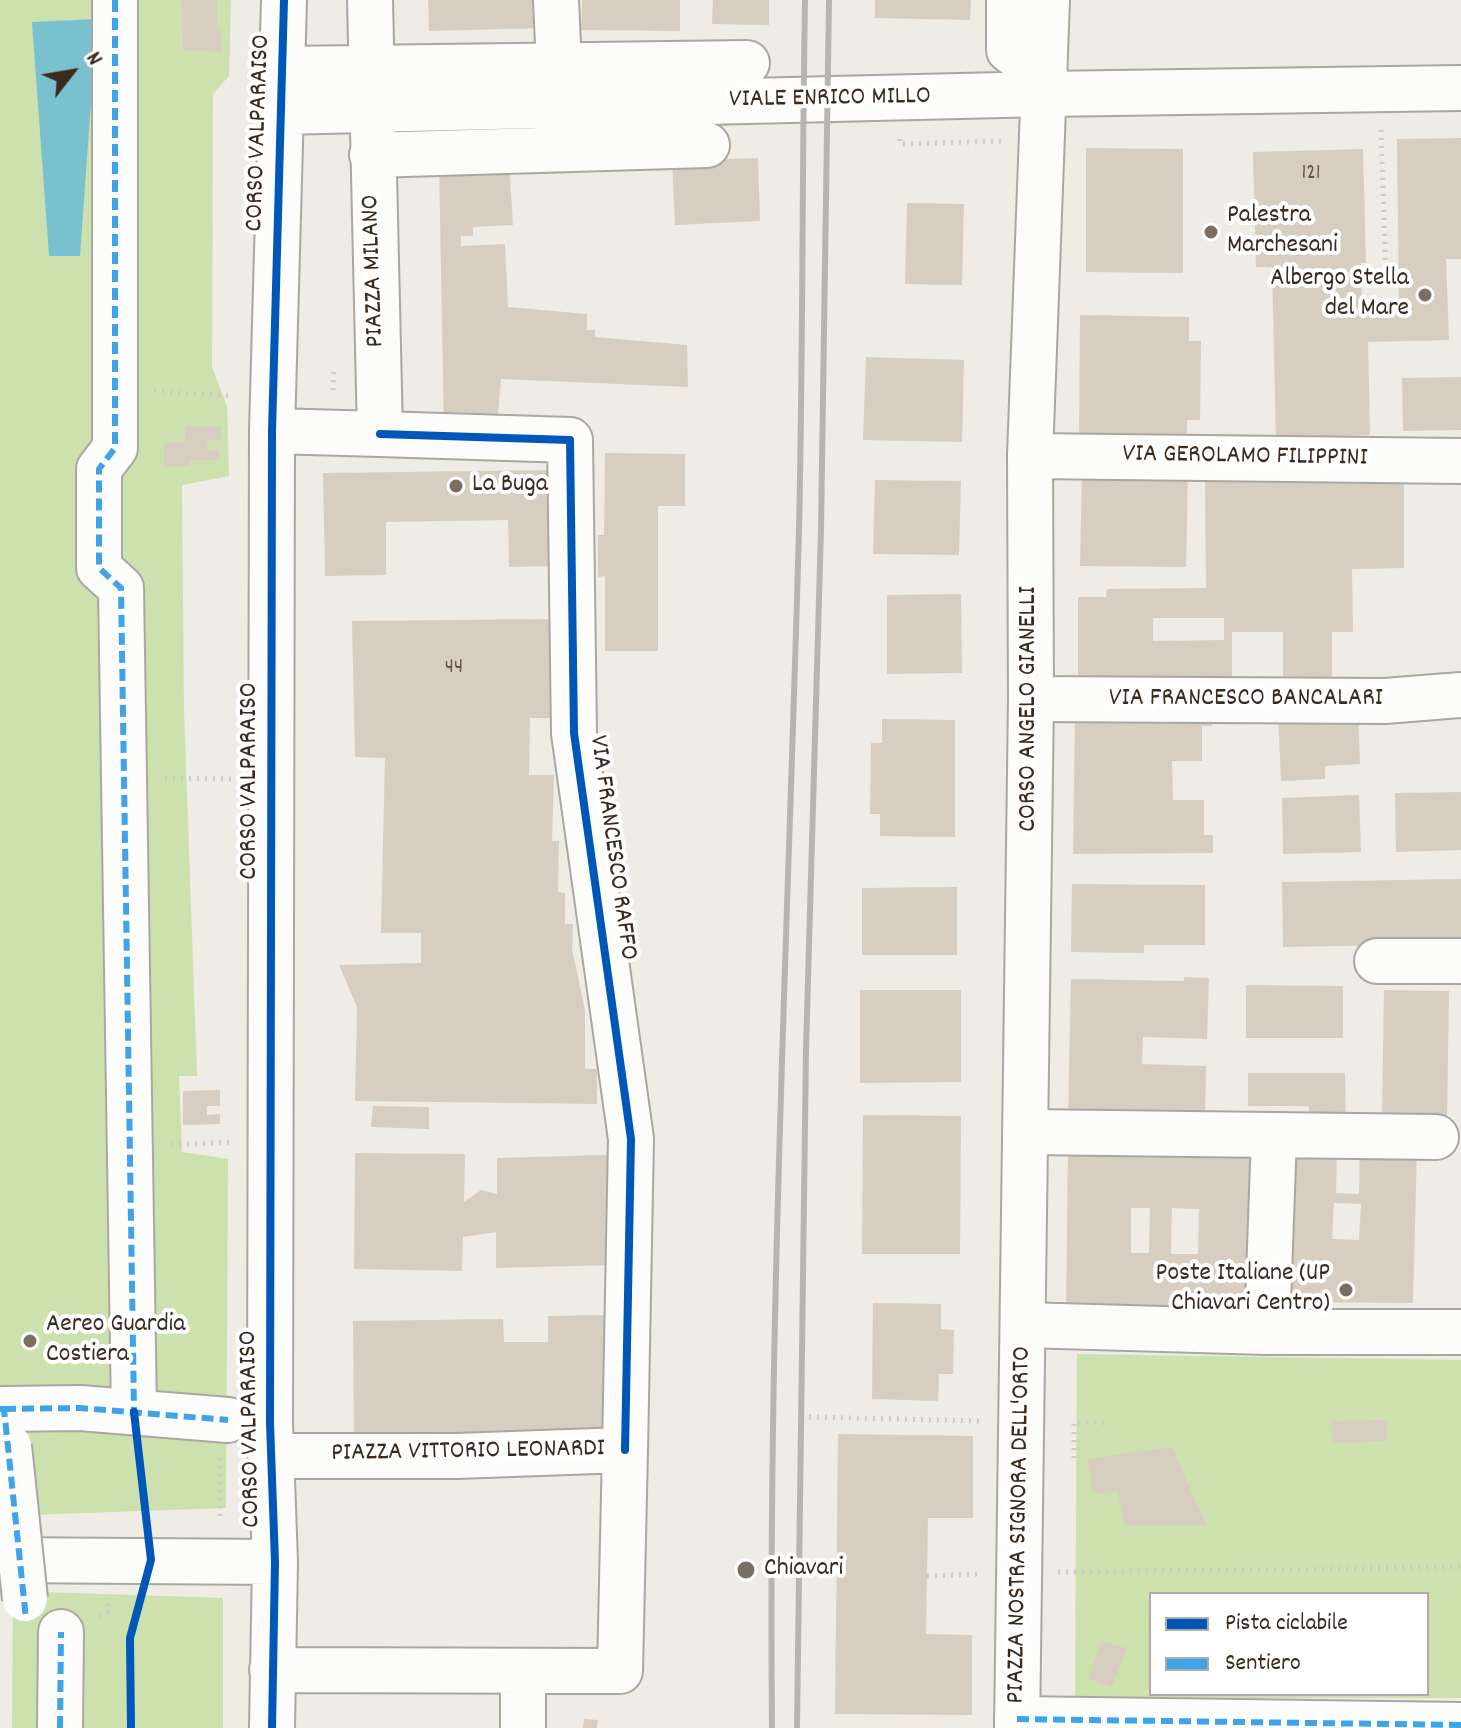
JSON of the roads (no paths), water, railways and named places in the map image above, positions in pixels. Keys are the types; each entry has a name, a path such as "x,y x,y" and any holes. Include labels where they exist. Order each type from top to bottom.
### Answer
{"street":[{"path":"115,0 115,448 99,469 99,568 121,588 134,1412"},
{"name":"CORSO VALPARAISO","path":"272,1728 275,1562 270,1456 272,431 284,0"},
{"name":"PIAZZA MILANO","path":"370,0 380,434"},
{"path":"556,0 559,67"},
{"path":"1009,0 1009,50 1045,86"},
{"name":"CORSO ANGELO GIANELLI","path":"1024,1325 1031,699 1030,456 1047,0"},
{"name":"VIALE ENRICO MILLO","path":"281,112 372,91 559,67 747,63"},
{"name":"VIALE ENRICO MILLO","path":"282,69 372,91 1045,86 1461,88"},
{"name":"VIALE ENRICO MILLO","path":"372,155 707,145"},
{"path":"272,431 380,434"},
{"name":"VIA FRANCESCO RAFFO","path":"380,434 570,440 574,733 631,1139 625,1450"},
{"name":"VIA GEROLAMO FILIPPINI","path":"1030,456 1461,461"},
{"name":"VIA FRANCESCO BANCALARI","path":"1031,699 1385,701 1461,695"},
{"path":"1377,961 1461,961"},
{"path":"1027,1132 1436,1137"},
{"path":"1267,1332 1274,1135"},
{"name":"PIAZZA NOSTRA SIGNORA DELL'ORTO","path":"1461,1332 1267,1332 1024,1325 1017,1723 1461,1725"},
{"path":"60,1728 37,1616 5,1421 134,1412 228,1420"},
{"name":"PIAZZA VITTORIO LEONARDI","path":"270,1456 456,1456 625,1450 620,1671 272,1670"},
{"path":"0,1560 275,1562"},
{"path":"523,1671 523,1728"}],"water":[{"path":"97,19 80,256 49,256 32,22"}],"railway":[{"path":"772,1728 773,1428 799,530 805,0"},
{"path":"797,1728 806,1049 821,529 829,0"}],"place":[{"name":"Palestra Marchesani","path":"1211,232"},
{"name":"Albergo Stella del Mare","path":"1425,295"},
{"name":"La Buga","path":"456,486"},
{"name":"Poste Italiane (UP Chiavari Centro)","path":"1346,1290"},
{"name":"Aereo Guardia Costiera","path":"30,1341"},
{"name":"Chiavari","path":"746,1570"}]}
